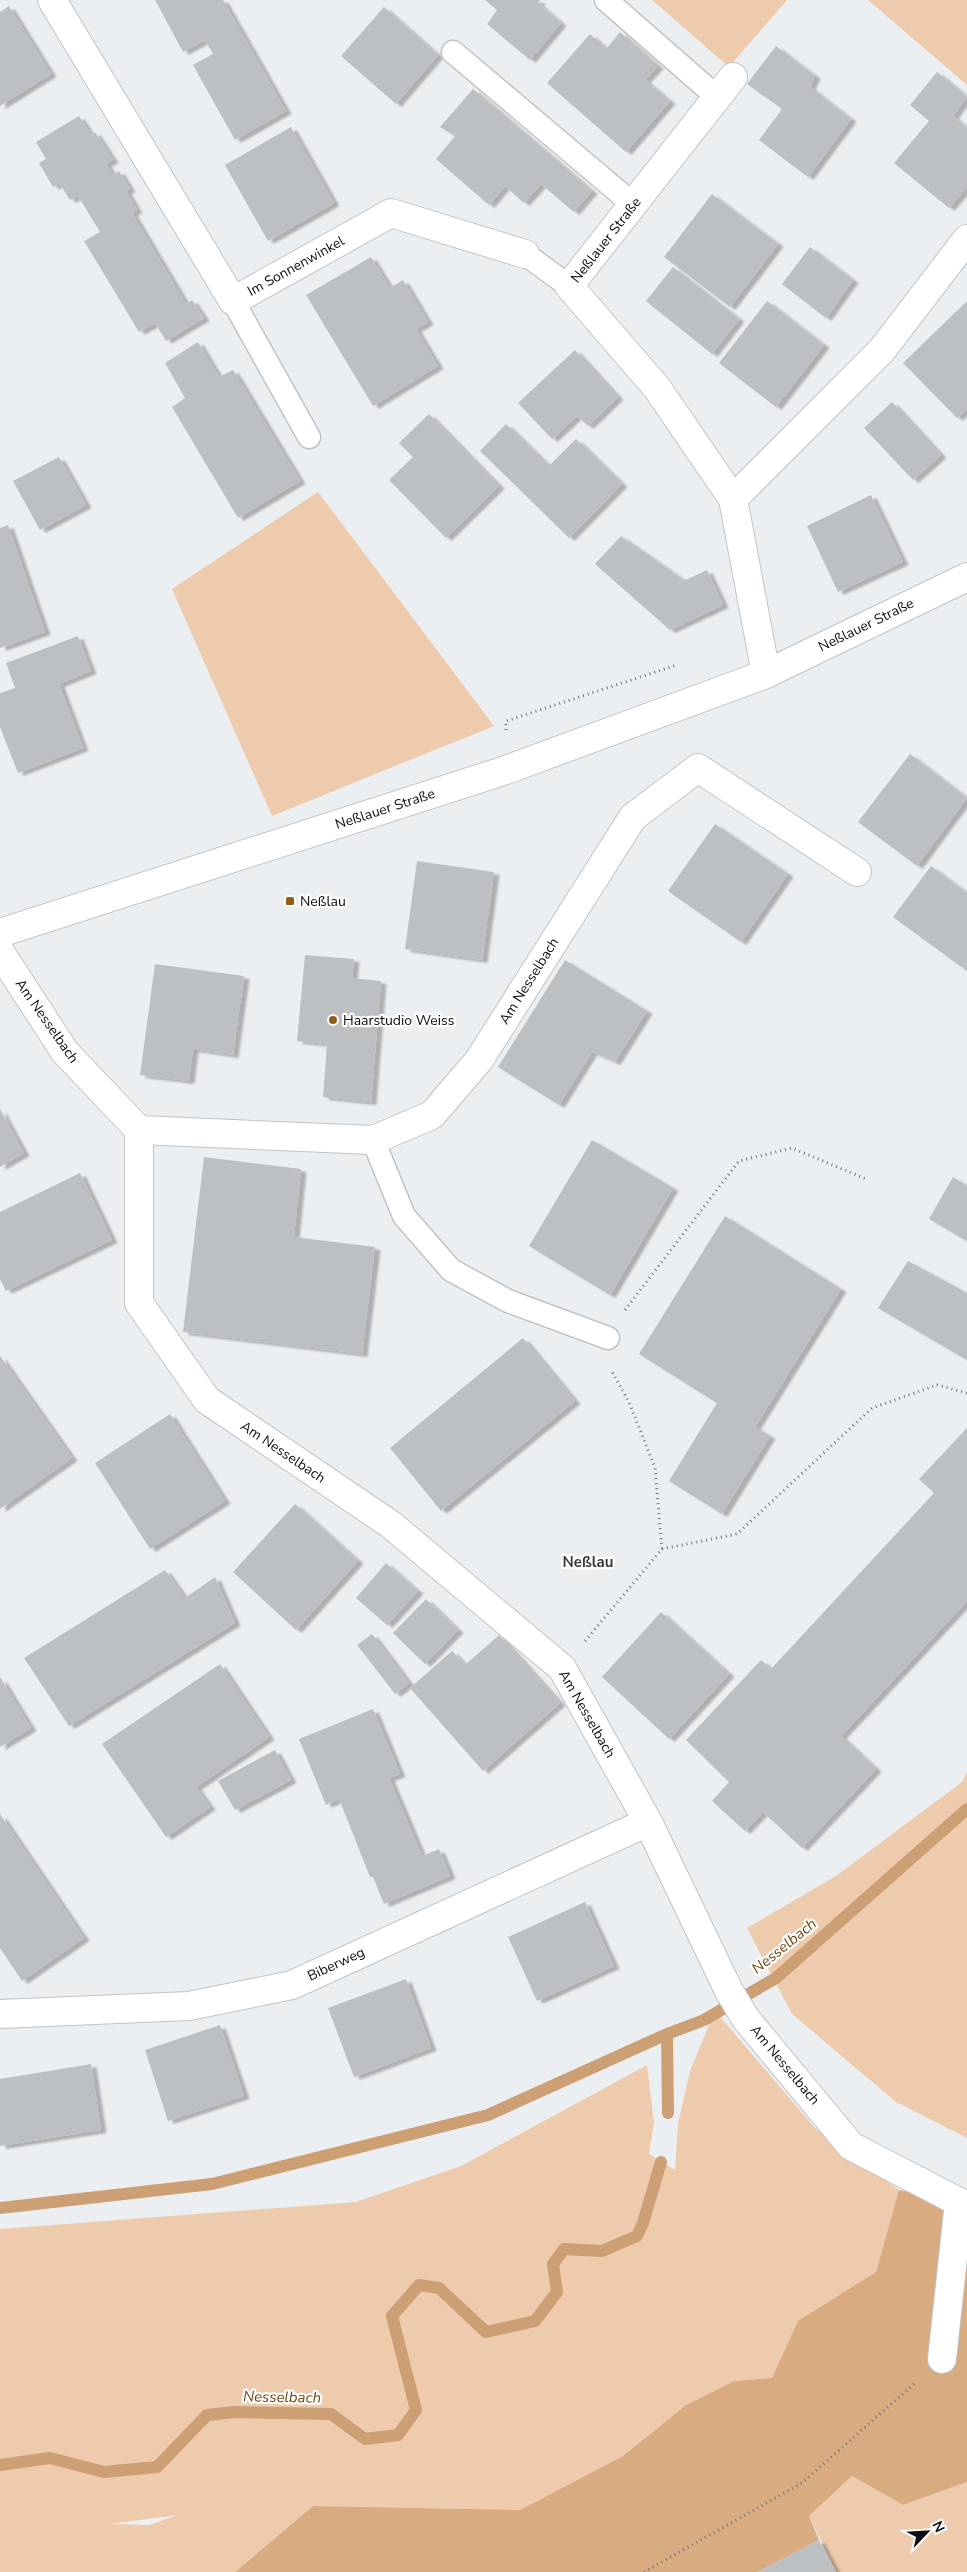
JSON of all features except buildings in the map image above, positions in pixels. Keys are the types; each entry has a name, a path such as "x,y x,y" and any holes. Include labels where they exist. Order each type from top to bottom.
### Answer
{"street":[{"name":"Im Sonnenwinkel","path":"52,0 233,301 391,213 525,254"},
{"name":"Neßlauer Straße","path":"725,87 569,286 657,388 733,499 766,674"},
{"path":"733,499 882,350 967,239"},
{"name":"Neßlauer Straße","path":"0,933 506,770 766,674 967,577"},
{"name":"Am Nesselbach","path":"138,1130 373,1140 432,1115 479,1060 633,817 698,768 857,872"},
{"name":"Am Nesselbach","path":"0,952 65,1052 138,1130 140,1303 207,1400 390,1524 562,1668 648,1822 729,1991 746,2019 851,2146 959,2202 942,2359"},
{"name":"Biberweg","path":"0,2014 189,2006 292,1984 648,1822"}],"lane":[{"path":"606,0 725,87"},
{"path":"453,52 634,204"},
{"name":"Im Sonnenwinkel","path":"525,254 569,286"},
{"path":"233,301 309,437"},
{"path":"373,1140 404,1216 451,1270 508,1301 608,1338"}],"path":[{"path":"662,1549 655,1468 629,1402 608,1363 608,1338 628,1307 739,1161 792,1148 866,1179"},
{"path":"562,1668 662,1549 737,1534 872,1408 937,1385 967,1393"},
{"path":"644,2572 802,2483 942,2359"}],"shaded area":[{"path":"652,0 787,0 729,67"},
{"path":"868,0 967,0 967,85 953,73"},
{"path":"318,492 494,726 272,816 172,589"},
{"path":"967,1772 967,2138 896,2102 792,2014 747,1928 836,1876 962,1782"},
{"path":"715,2011 815,2128 899,2190 876,2272 799,2321 772,2378 734,2381 686,2405 623,2456 520,2510 313,2506 235,2572 0,2572 0,2229 356,2202 461,2166 647,2065 654,2123 649,2154 675,2170 678,2124 690,2071","holes":["178,2515 149,2525 109,2524"]},
{"path":"899,2190 959,2202 967,2197 967,2482 903,2505 852,2476 809,2516 819,2540 757,2572 235,2572 313,2506 520,2510 623,2456 686,2405 734,2381 772,2378 798,2321 876,2272"},
{"path":"852,2476 903,2505 967,2482 967,2572 836,2572 809,2516"}],"waterway":[{"name":"Nesselbach","path":"668,2113 667,2034 704,2020 776,1978 967,1809"},
{"path":"0,2208 212,2184 488,2115 667,2034"},
{"name":"Nesselbach","path":"0,2465 50,2458 104,2472 157,2467 207,2415 234,2412 331,2414 365,2439 398,2435 416,2410 392,2316 419,2285 439,2288 486,2332 535,2321 557,2292 553,2264 564,2249 602,2251 637,2236 643,2223 661,2162"}],"place":[{"name":"Neßlau","path":"290,901"},
{"name":"Haarstudio Weiss","path":"333,1020"}],"district":[{"name":"Neßlau","path":"588,1562"}]}
